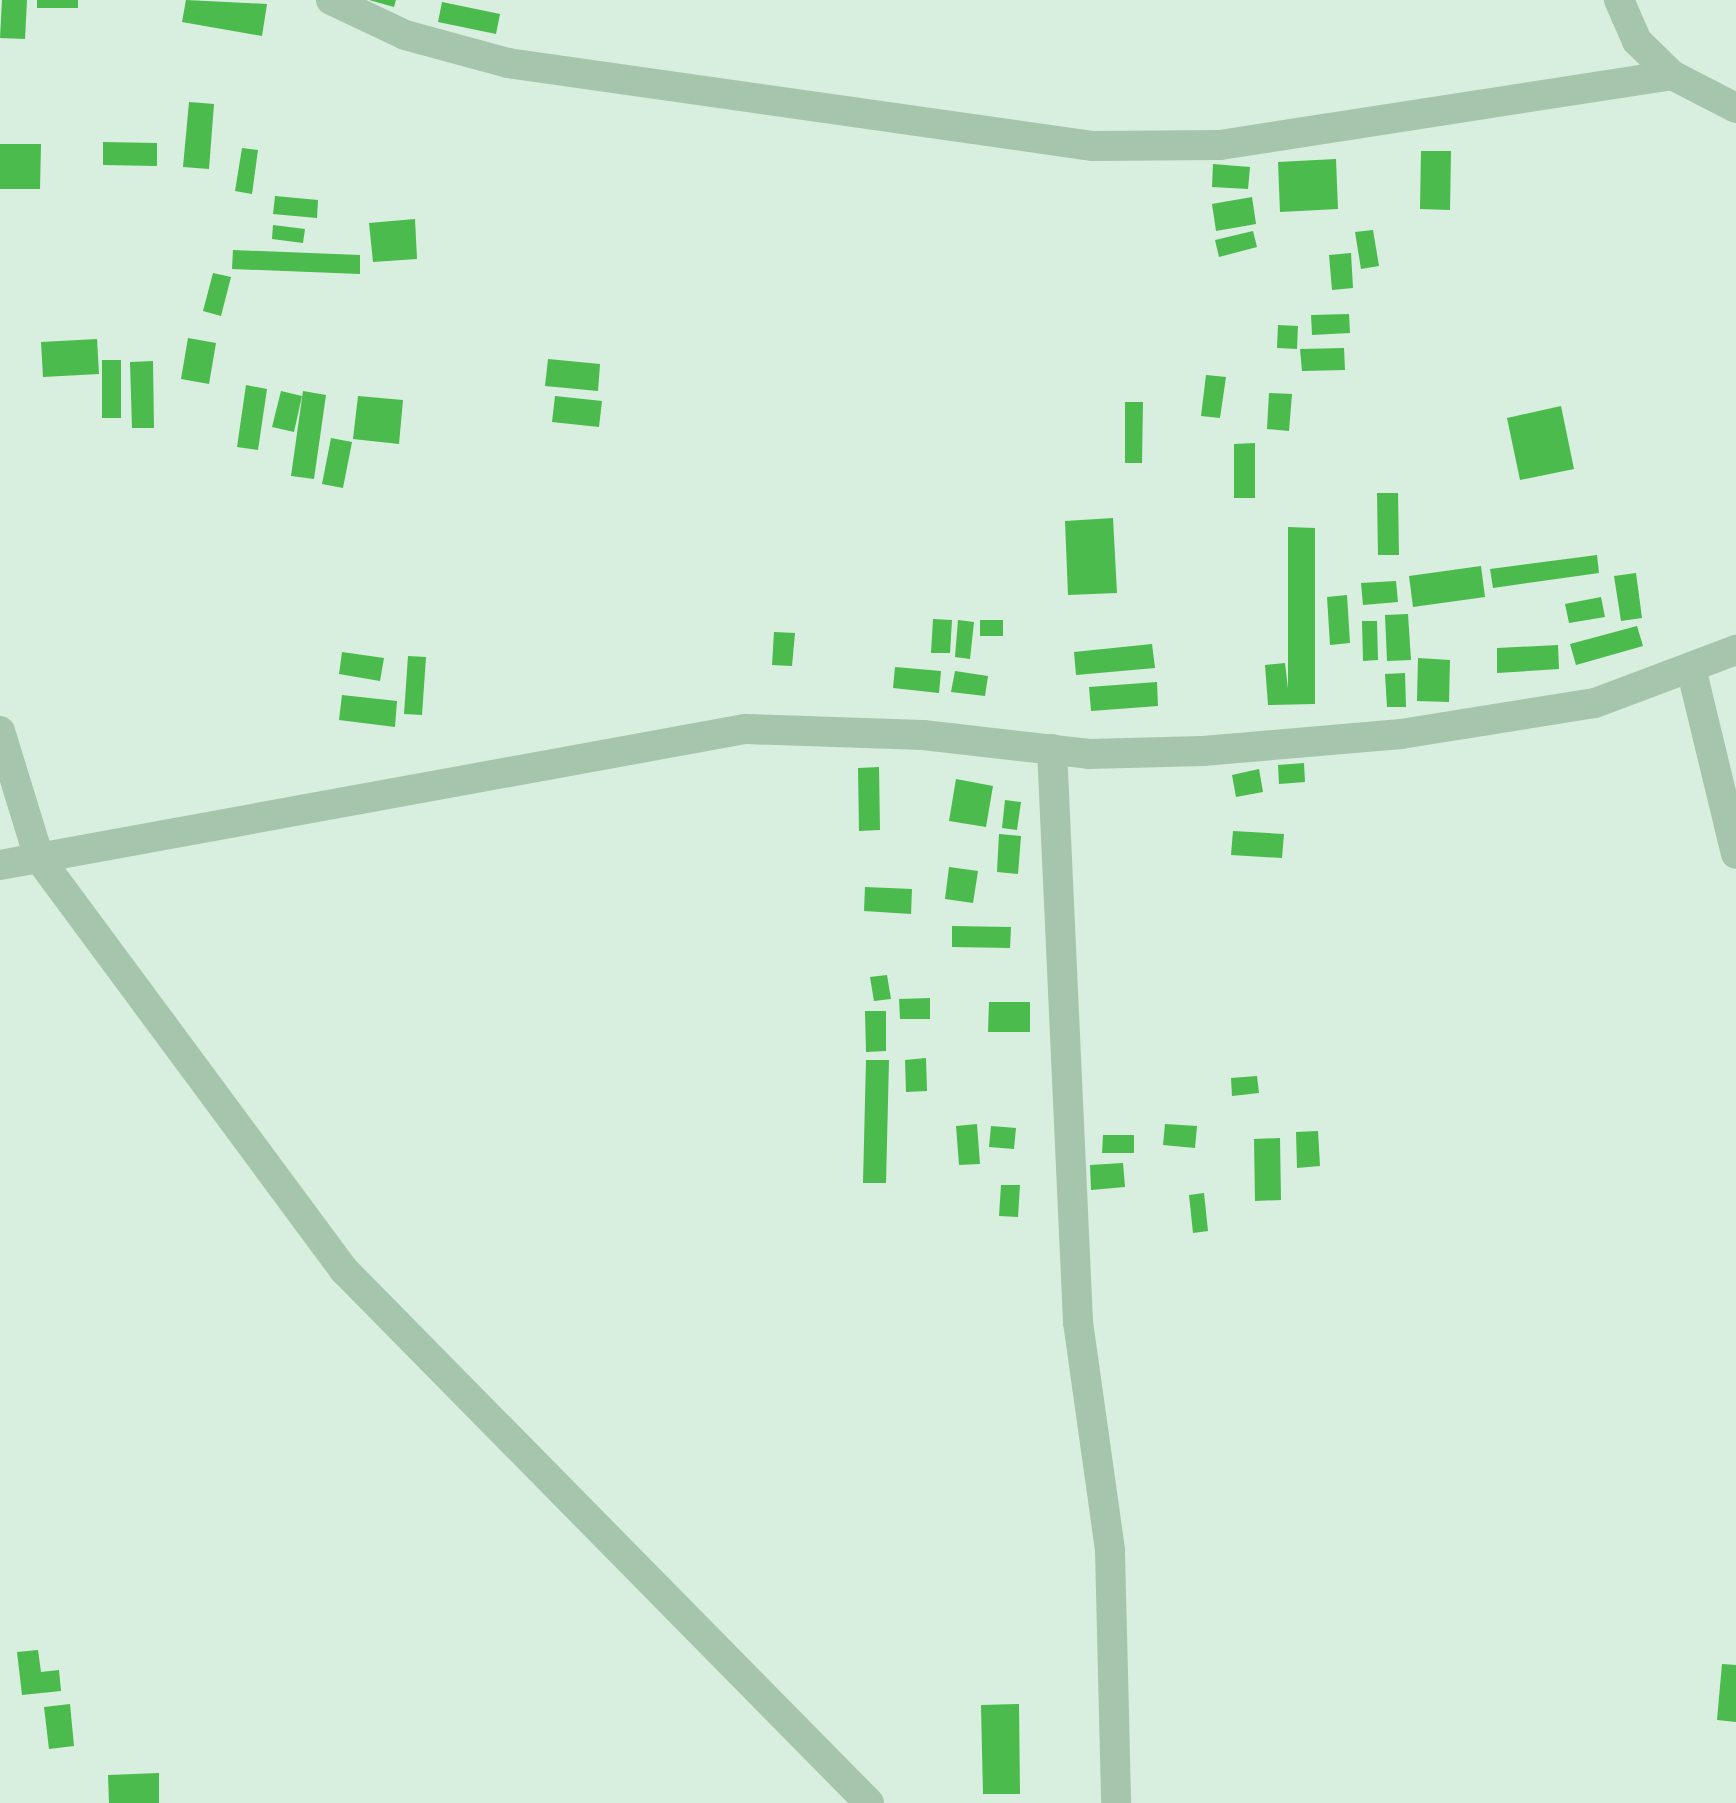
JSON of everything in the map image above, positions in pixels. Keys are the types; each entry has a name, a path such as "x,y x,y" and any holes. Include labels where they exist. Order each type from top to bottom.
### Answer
{"street":[{"path":"331,0 406,35 508,63 1093,146 1220,145 1672,75"},
{"path":"1619,0 1638,41 1672,75 1736,108"},
{"path":"0,865 745,729 923,735 1052,749 1203,750 1401,734 1596,703 1736,650"},
{"path":"1691,668 1736,854"},
{"path":"0,731 40,858 344,1270 869,1803"},
{"path":"1052,749 1078,1322 1110,1551 1116,1803"}],"building":[{"path":"2,0 27,0 25,39 0,38"},
{"path":"37,0 78,0 78,8 37,8"},
{"path":"186,0 267,4 262,36 182,22"},
{"path":"369,0 396,0 394,7"},
{"path":"442,2 500,14 496,34 438,22"},
{"path":"189,102 214,104 209,169 183,167"},
{"path":"103,142 157,143 157,166 103,165"},
{"path":"0,144 41,144 40,189 0,189"},
{"path":"242,148 258,150 252,194 235,191"},
{"path":"1421,151 1451,151 1450,210 1420,209"},
{"path":"1336,159 1338,209 1280,212 1278,162"},
{"path":"1213,164 1250,167 1248,189 1212,187"},
{"path":"275,196 318,200 317,218 273,214"},
{"path":"1252,197 1256,224 1216,231 1212,204"},
{"path":"415,219 417,259 373,262 369,223"},
{"path":"273,225 305,229 303,243 272,239"},
{"path":"1373,230 1379,266 1361,269 1355,232"},
{"path":"1253,231 1257,247 1219,257 1215,240"},
{"path":"233,250 360,255 360,274 232,269"},
{"path":"1351,253 1353,288 1332,290 1329,255"},
{"path":"213,273 231,277 221,316 203,311"},
{"path":"1349,314 1350,333 1312,335 1311,315"},
{"path":"1278,325 1298,326 1297,349 1277,348"},
{"path":"188,338 216,343 209,384 181,379"},
{"path":"97,339 99,374 43,377 41,342"},
{"path":"1344,348 1345,370 1302,371 1300,349"},
{"path":"548,359 600,364 598,391 545,386"},
{"path":"102,360 121,360 121,418 102,418"},
{"path":"153,361 154,428 132,428 130,362"},
{"path":"1206,375 1226,377 1220,418 1201,416"},
{"path":"246,385 267,389 258,450 237,447"},
{"path":"281,391 302,396 294,432 272,427"},
{"path":"303,391 326,395 314,479 291,476"},
{"path":"1269,393 1292,394 1289,431 1267,429"},
{"path":"358,396 403,400 399,444 353,439"},
{"path":"555,396 602,401 599,427 552,422"},
{"path":"1125,402 1143,402 1142,463 1125,463"},
{"path":"1561,406 1574,469 1520,480 1507,418"},
{"path":"331,438 352,442 343,488 322,484"},
{"path":"1255,443 1255,498 1234,498 1234,444"},
{"path":"1377,493 1398,493 1399,555 1378,555"},
{"path":"1113,518 1117,593 1068,595 1065,521"},
{"path":"1288,527 1315,528 1315,704 1268,705 1265,665 1285,663 1288,689"},
{"path":"1597,555 1599,573 1493,588 1490,569"},
{"path":"1481,566 1485,597 1413,607 1409,576"},
{"path":"1636,573 1642,618 1621,621 1614,576"},
{"path":"1396,581 1398,602 1363,605 1361,583"},
{"path":"1347,595 1350,643 1330,645 1327,597"},
{"path":"1601,597 1605,617 1569,623 1565,604"},
{"path":"1408,614 1411,660 1387,661 1385,615"},
{"path":"933,619 952,620 950,653 931,653"},
{"path":"958,620 974,622 970,659 955,657"},
{"path":"980,620 1003,620 1003,636 980,636"},
{"path":"1362,621 1377,621 1378,660 1363,661"},
{"path":"1637,626 1643,646 1576,665 1570,644"},
{"path":"774,632 795,633 792,666 772,665"},
{"path":"1152,644 1155,668 1076,675 1074,652"},
{"path":"1558,645 1559,669 1497,673 1497,648"},
{"path":"342,652 384,658 380,681 339,674"},
{"path":"408,656 426,657 422,715 404,714"},
{"path":"1418,658 1450,660 1449,702 1417,701"},
{"path":"895,667 941,671 939,693 893,688"},
{"path":"955,671 988,676 985,696 951,692"},
{"path":"1405,673 1406,707 1387,707 1385,674"},
{"path":"1157,682 1158,706 1091,711 1089,687"},
{"path":"342,695 397,701 395,727 339,720"},
{"path":"1304,763 1305,782 1279,784 1278,765"},
{"path":"879,767 880,830 859,831 858,768"},
{"path":"1259,769 1263,792 1236,797 1232,775"},
{"path":"956,779 993,786 986,827 949,821"},
{"path":"1005,800 1021,802 1017,830 1002,828"},
{"path":"1233,831 1284,834 1282,858 1231,855"},
{"path":"999,834 1021,836 1018,874 997,872"},
{"path":"949,867 978,871 973,903 945,899"},
{"path":"865,887 912,889 911,914 864,911"},
{"path":"952,926 1011,927 1010,948 952,947"},
{"path":"887,975 891,999 874,1001 870,977"},
{"path":"930,998 930,1019 900,1019 899,999"},
{"path":"989,1002 1030,1002 1030,1032 988,1032"},
{"path":"865,1011 886,1011 886,1051 866,1052"},
{"path":"926,1058 927,1091 906,1092 905,1060"},
{"path":"866,1060 889,1060 886,1183 863,1183"},
{"path":"1257,1076 1259,1093 1232,1096 1231,1078"},
{"path":"977,1124 980,1164 959,1165 956,1126"},
{"path":"1165,1124 1197,1126 1195,1148 1163,1145"},
{"path":"991,1126 1016,1128 1014,1149 989,1147"},
{"path":"1318,1131 1320,1166 1297,1168 1296,1132"},
{"path":"1103,1135 1134,1135 1134,1153 1102,1153"},
{"path":"1280,1138 1281,1200 1255,1201 1254,1139"},
{"path":"1123,1163 1125,1187 1091,1190 1090,1165"},
{"path":"1001,1185 1020,1185 1018,1217 999,1216"},
{"path":"1204,1193 1208,1231 1193,1233 1189,1195"},
{"path":"38,1650 41,1672 59,1670 61,1691 22,1695 17,1652"},
{"path":"1722,1664 1736,1665 1736,1722 1717,1720"},
{"path":"70,1704 74,1746 49,1749 44,1707"},
{"path":"1019,1704 1020,1794 983,1794 981,1705"},
{"path":"159,1773 159,1803 109,1803 108,1775"}]}
